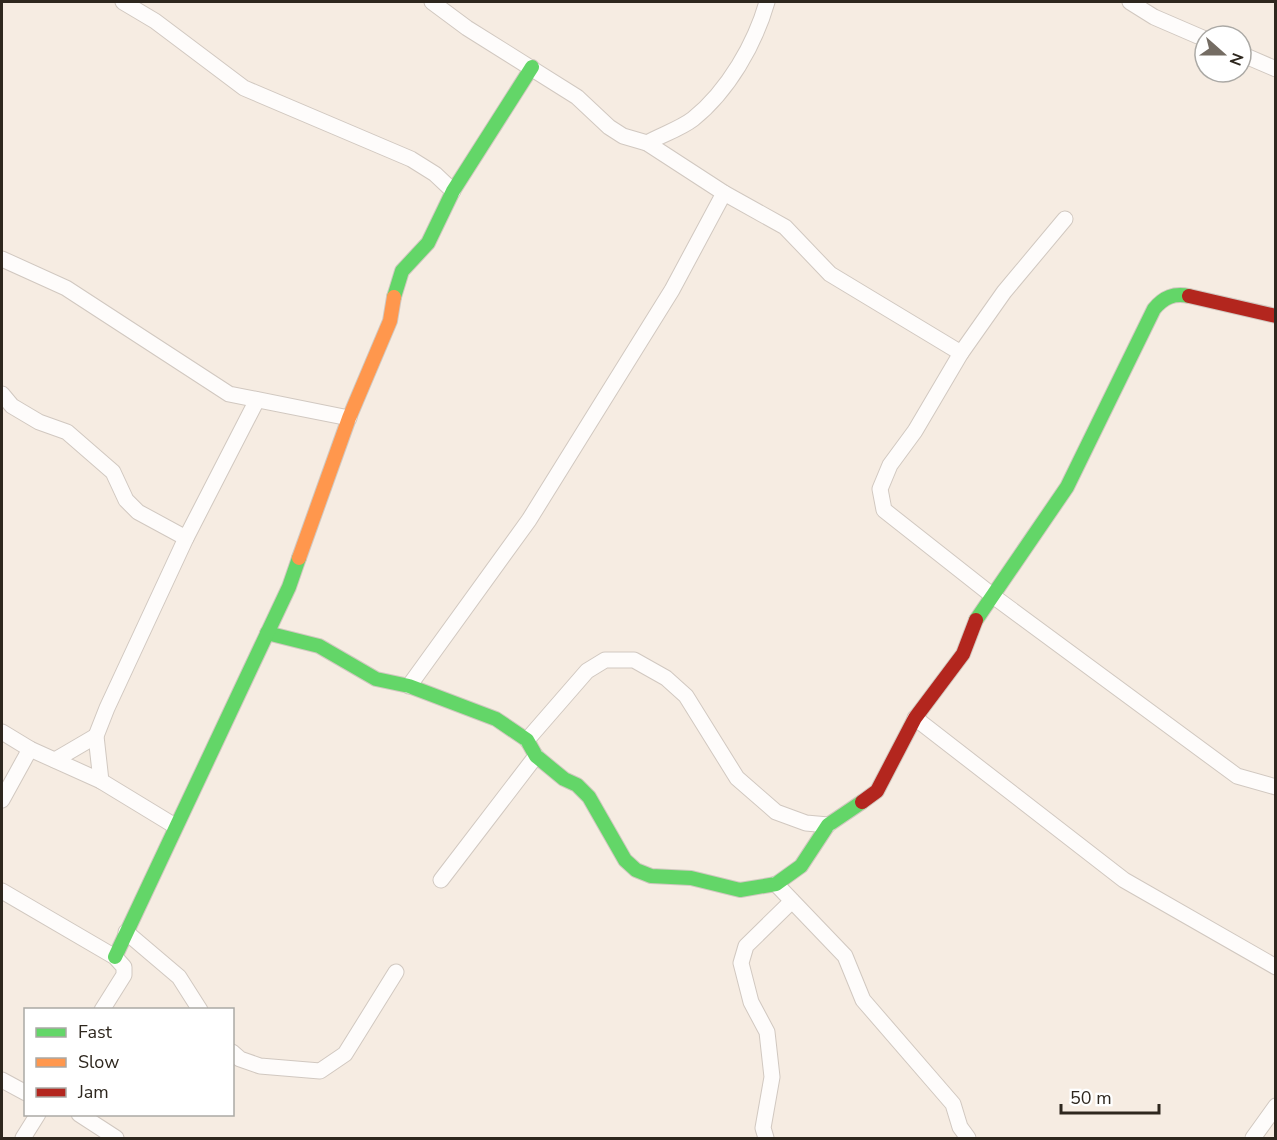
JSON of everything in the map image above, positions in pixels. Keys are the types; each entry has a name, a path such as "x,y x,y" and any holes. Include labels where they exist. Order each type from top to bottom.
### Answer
{"street":[{"path":"123,2 155,21 244,88 411,159 435,174 453,191"},
{"path":"432,2 467,28 577,97 609,127 623,136 647,143 724,193 785,227 830,274 961,353"},
{"path":"647,143 691,121 713,100 752,44 767,2"},
{"path":"1130,2 1154,17 1193,34"},
{"path":"1253,59 1275,69"},
{"path":"116,957 175,826 289,587 349,418 390,321 402,271 428,243 453,191 532,67"},
{"path":"409,686 529,520 672,290 724,193"},
{"path":"1065,219 1004,292 961,353 915,431 890,465 880,489 884,510 993,596 1236,776 1275,787"},
{"path":"2,259 66,288 229,394 349,418"},
{"path":"267,633 319,646 342,657 376,679 409,686 496,719 527,740 536,756 564,779 577,785 589,797 600,814 609,836 625,860 636,870 651,876 691,878 740,890 776,884 801,866 828,825 877,790 915,718 963,654 976,620 1067,487 1154,309 1162,299 1179,294 1275,316"},
{"path":"2,394 21,411 67,432 112,472 126,500 138,512 186,538"},
{"path":"101,781 96,736 186,538 256,400"},
{"path":"527,740 587,671 605,660 634,660 666,678 686,696 737,778 776,812 806,823 828,825"},
{"path":"915,718 1124,880 1275,967"},
{"path":"2,732 30,749 101,781 175,826"},
{"path":"55,760 96,736"},
{"path":"2,800 30,749"},
{"path":"441,880 536,756"},
{"path":"776,884 845,956 863,1000 953,1104 960,1135"},
{"path":"2,891 116,957 124,967 124,975 103,1008"},
{"path":"765,1138 763,1128 772,1077 767,1032 751,1002 741,963 746,946 792,901"},
{"path":"126,932 179,976 199,1008"},
{"path":"234,1054 240,1059 260,1066 320,1071 345,1054 396,972"},
{"path":"2,1080 24,1092"},
{"path":"1253,1138 1275,1106"},
{"path":"22,1138 37,1116"},
{"path":"82,1116 116,1138"}],"traffic: fast":[{"path":"394,297 402,271 428,243 453,191 532,67"},
{"path":"976,620 1067,487 1154,309 1170,297 1189,296"},
{"path":"115,957 289,587 299,558"},
{"path":"267,633 319,646 376,679 409,686 496,719 527,740 536,756 564,779 577,785 589,797 625,860 636,870 651,876 691,878 740,890 776,884 801,866 828,825 862,802"}],"traffic: slow":[{"path":"299,558 349,418 390,321 394,297"}],"traffic: jam":[{"path":"1189,296 1276,316"},
{"path":"862,802 877,791 915,718 963,654 976,620"}]}
